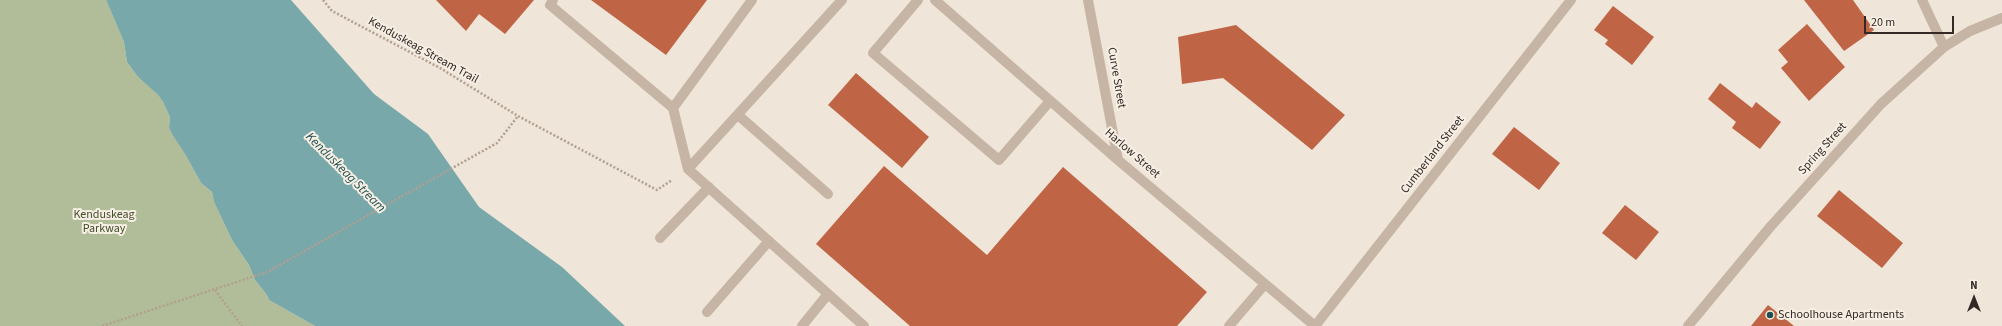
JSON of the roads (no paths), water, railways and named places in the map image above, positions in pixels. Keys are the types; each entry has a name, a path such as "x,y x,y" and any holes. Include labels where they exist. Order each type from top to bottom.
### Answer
{"street":[{"path":"554,0 550,4 672,108 688,169 864,326"},
{"path":"672,108 752,0"},
{"path":"688,169 842,0"},
{"path":"918,0 873,53 999,160 1050,101"},
{"name":"Harlow Street","path":"935,0 1118,160 1315,326"},
{"name":"Curve Street","path":"1088,0 1118,160"},
{"name":"Cumberland Street","path":"1315,326 1571,0"},
{"path":"1922,0 1944,47"},
{"name":"Spring Street","path":"1688,326 1771,226 1881,104 1944,47 1970,31 2002,18"},
{"path":"738,115 828,194"},
{"path":"660,238 709,187"},
{"path":"707,312 769,241"},
{"path":"1229,326 1265,284"},
{"path":"802,326 828,294"}],"water":[{"name":"Kenduskeag Stream","path":"106,0 291,0 374,94 428,134 479,207 562,267 625,326 315,326 269,300 267,295 255,280 249,265 232,240 214,202 212,192 201,183 173,136 169,128 170,117 163,102 158,95 138,77 127,62 124,42"}],"place":[{"name":"Schoolhouse Apartments","path":"1770,315"}],"park label":[{"name":"Kenduskeag Parkway","path":"104,222"}]}
